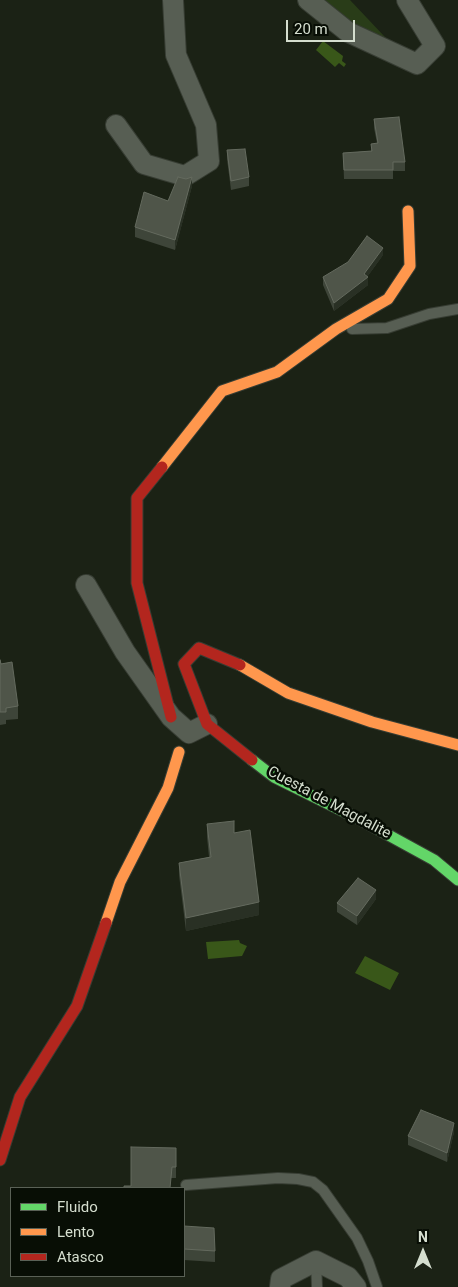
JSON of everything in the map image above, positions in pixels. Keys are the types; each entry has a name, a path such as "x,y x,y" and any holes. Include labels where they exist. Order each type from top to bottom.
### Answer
{"street":[{"path":"116,125 144,164 185,176 209,161 206,125 176,55 173,0"},
{"path":"308,0 348,32 417,64 435,46 407,0"},
{"path":"171,717 137,583 137,498 222,391 277,372 336,330 388,299 410,266 408,211"},
{"path":"86,585 125,652 171,717 198,729"},
{"path":"198,729 184,664 200,648 235,662 288,693 372,722 458,745"},
{"name":"Cuesta de Magdalite","path":"198,729 274,777 361,820 434,860 458,880"},
{"path":"0,1160 20,1097 78,1006 120,882 168,788 178,752"},
{"path":"280,1287 281,1279 316,1262 348,1277 356,1287"}],"lane":[{"path":"336,330 387,328 429,314 458,309"},
{"path":"178,752 198,729"},
{"path":"186,1185 278,1178 313,1182 323,1190 357,1238 377,1287"},
{"path":"316,1262 317,1287"}],"shaded area":[{"path":"323,0 350,0 402,55 362,32"},
{"path":"323,41 343,56 342,61 346,64 344,67 339,63 335,67 316,50"},
{"path":"239,940 240,943 247,946 242,956 208,959 206,942"},
{"path":"365,956 399,973 390,990 355,973"}],"building":[{"path":"399,117 405,162 393,162 393,170 344,170 343,153 372,151 371,144 378,143 374,119"},
{"path":"245,149 249,177 231,181 227,150"},
{"path":"178,177 186,179 192,177 175,240 135,227 144,192 168,201"},
{"path":"367,236 383,248 364,274 368,277 334,303 323,277 348,262"},
{"path":"0,660 1,664 12,662 18,706 6,708 6,712 0,712"},
{"path":"234,821 234,833 250,830 259,902 186,918 179,863 211,857 207,824"},
{"path":"358,878 376,890 357,916 337,903"},
{"path":"421,1110 454,1123 447,1153 408,1136"},
{"path":"131,1147 176,1148 176,1167 172,1167 170,1187 124,1187 131,1186"},
{"path":"185,1226 214,1228 215,1251 185,1249"}],"traffic: fast":[{"path":"252,760 274,777 361,820 434,860 458,880"}],"traffic: slow":[{"path":"162,467 222,391 277,372 336,329 388,299 410,266 408,211"},
{"path":"240,665 288,693 372,722 458,745"},
{"path":"106,923 120,882 168,788 179,752"}],"traffic: jam":[{"path":"162,467 137,498 137,583 171,717"},
{"path":"240,665 199,648 184,664 207,724 252,760"},
{"path":"0,1160 20,1097 77,1006 106,923"}]}
